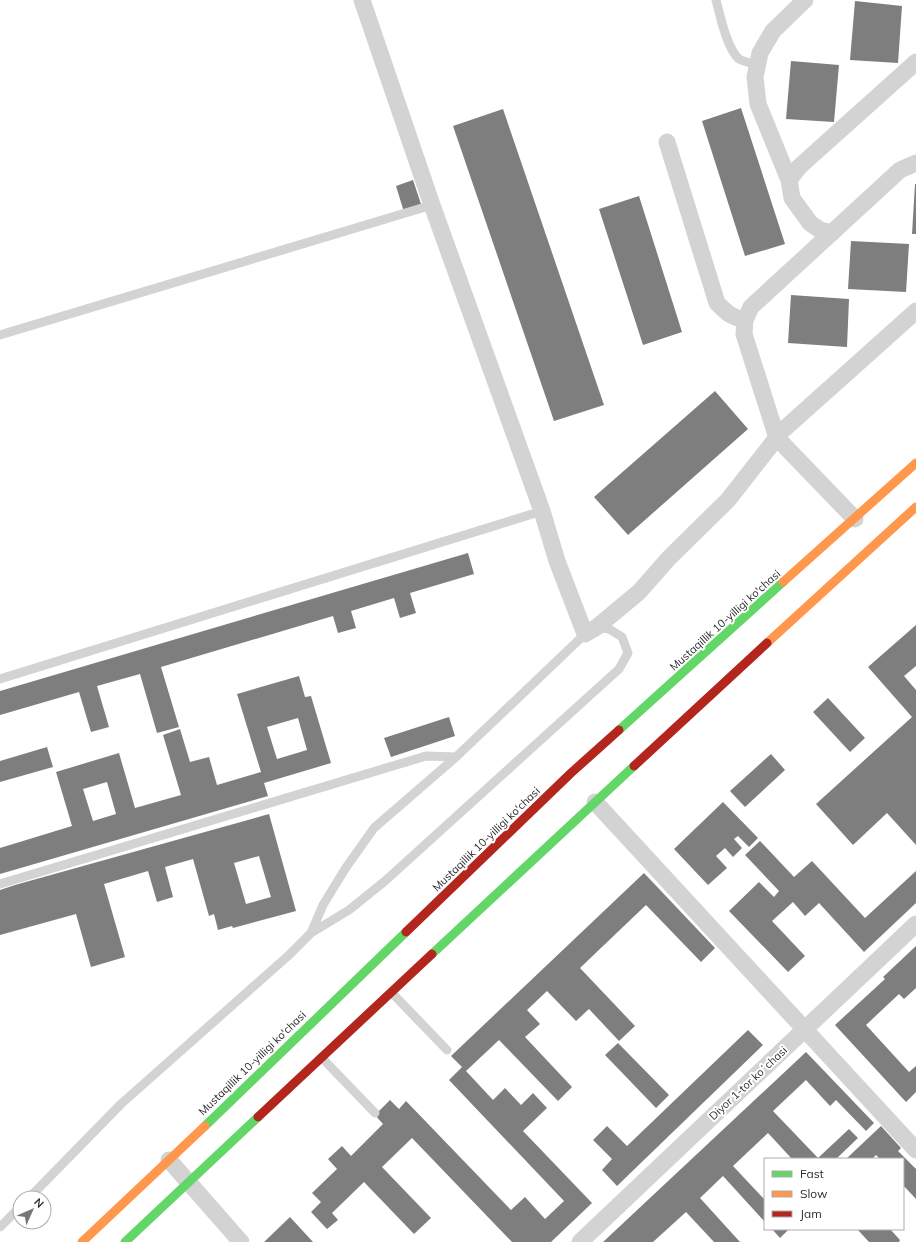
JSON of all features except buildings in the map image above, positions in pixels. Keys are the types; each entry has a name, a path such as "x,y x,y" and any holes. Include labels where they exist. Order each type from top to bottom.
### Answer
{"main road":[{"name":"Mustaqillik 10-yilligi ko'chasi","path":"82,1242 571,773 916,463"},
{"path":"125,1242 595,802 916,507"}],"street":[{"path":"362,0 432,205 542,511 557,561 591,630 639,592 669,558 728,500 782,431 916,311"},
{"path":"805,0 772,31 760,53 755,77 758,104 789,180 792,198 810,223 820,230 832,232"},
{"path":"789,180 799,167 916,62"},
{"path":"667,142 717,302 728,314 745,320"},
{"path":"855,519 777,438 744,334 745,320 751,307 832,232 900,170 916,163"},
{"path":"595,802 916,1150"},
{"name":"Diyor 1-tor koʻchasi","path":"580,1242 916,924"},
{"path":"169,1160 241,1242"}],"lane":[{"path":"716,0 724,31 732,50 740,59 758,65"},
{"path":"0,335 432,205"},
{"path":"0,679 542,511"},
{"path":"37,1190 121,1104 289,955 311,933 349,910 385,881 619,669 628,653 622,637 609,629 591,630 456,758 374,828 344,869 323,905 311,933"},
{"path":"0,884 426,756 456,758"},
{"path":"392,992 447,1050"},
{"path":"322,1058 375,1112"},
{"path":"0,1227 12,1215"}],"traffic: fast":[{"path":"619,730 783,582"},
{"path":"432,954 634,766"},
{"path":"205,1126 406,932"},
{"path":"125,1242 258,1117"}],"traffic: slow":[{"path":"783,582 916,463"},
{"path":"767,643 916,507"},
{"path":"82,1242 205,1126"}],"traffic: jam":[{"path":"634,766 767,643"},
{"path":"406,932 571,773 619,730"},
{"path":"258,1117 432,954"}]}
